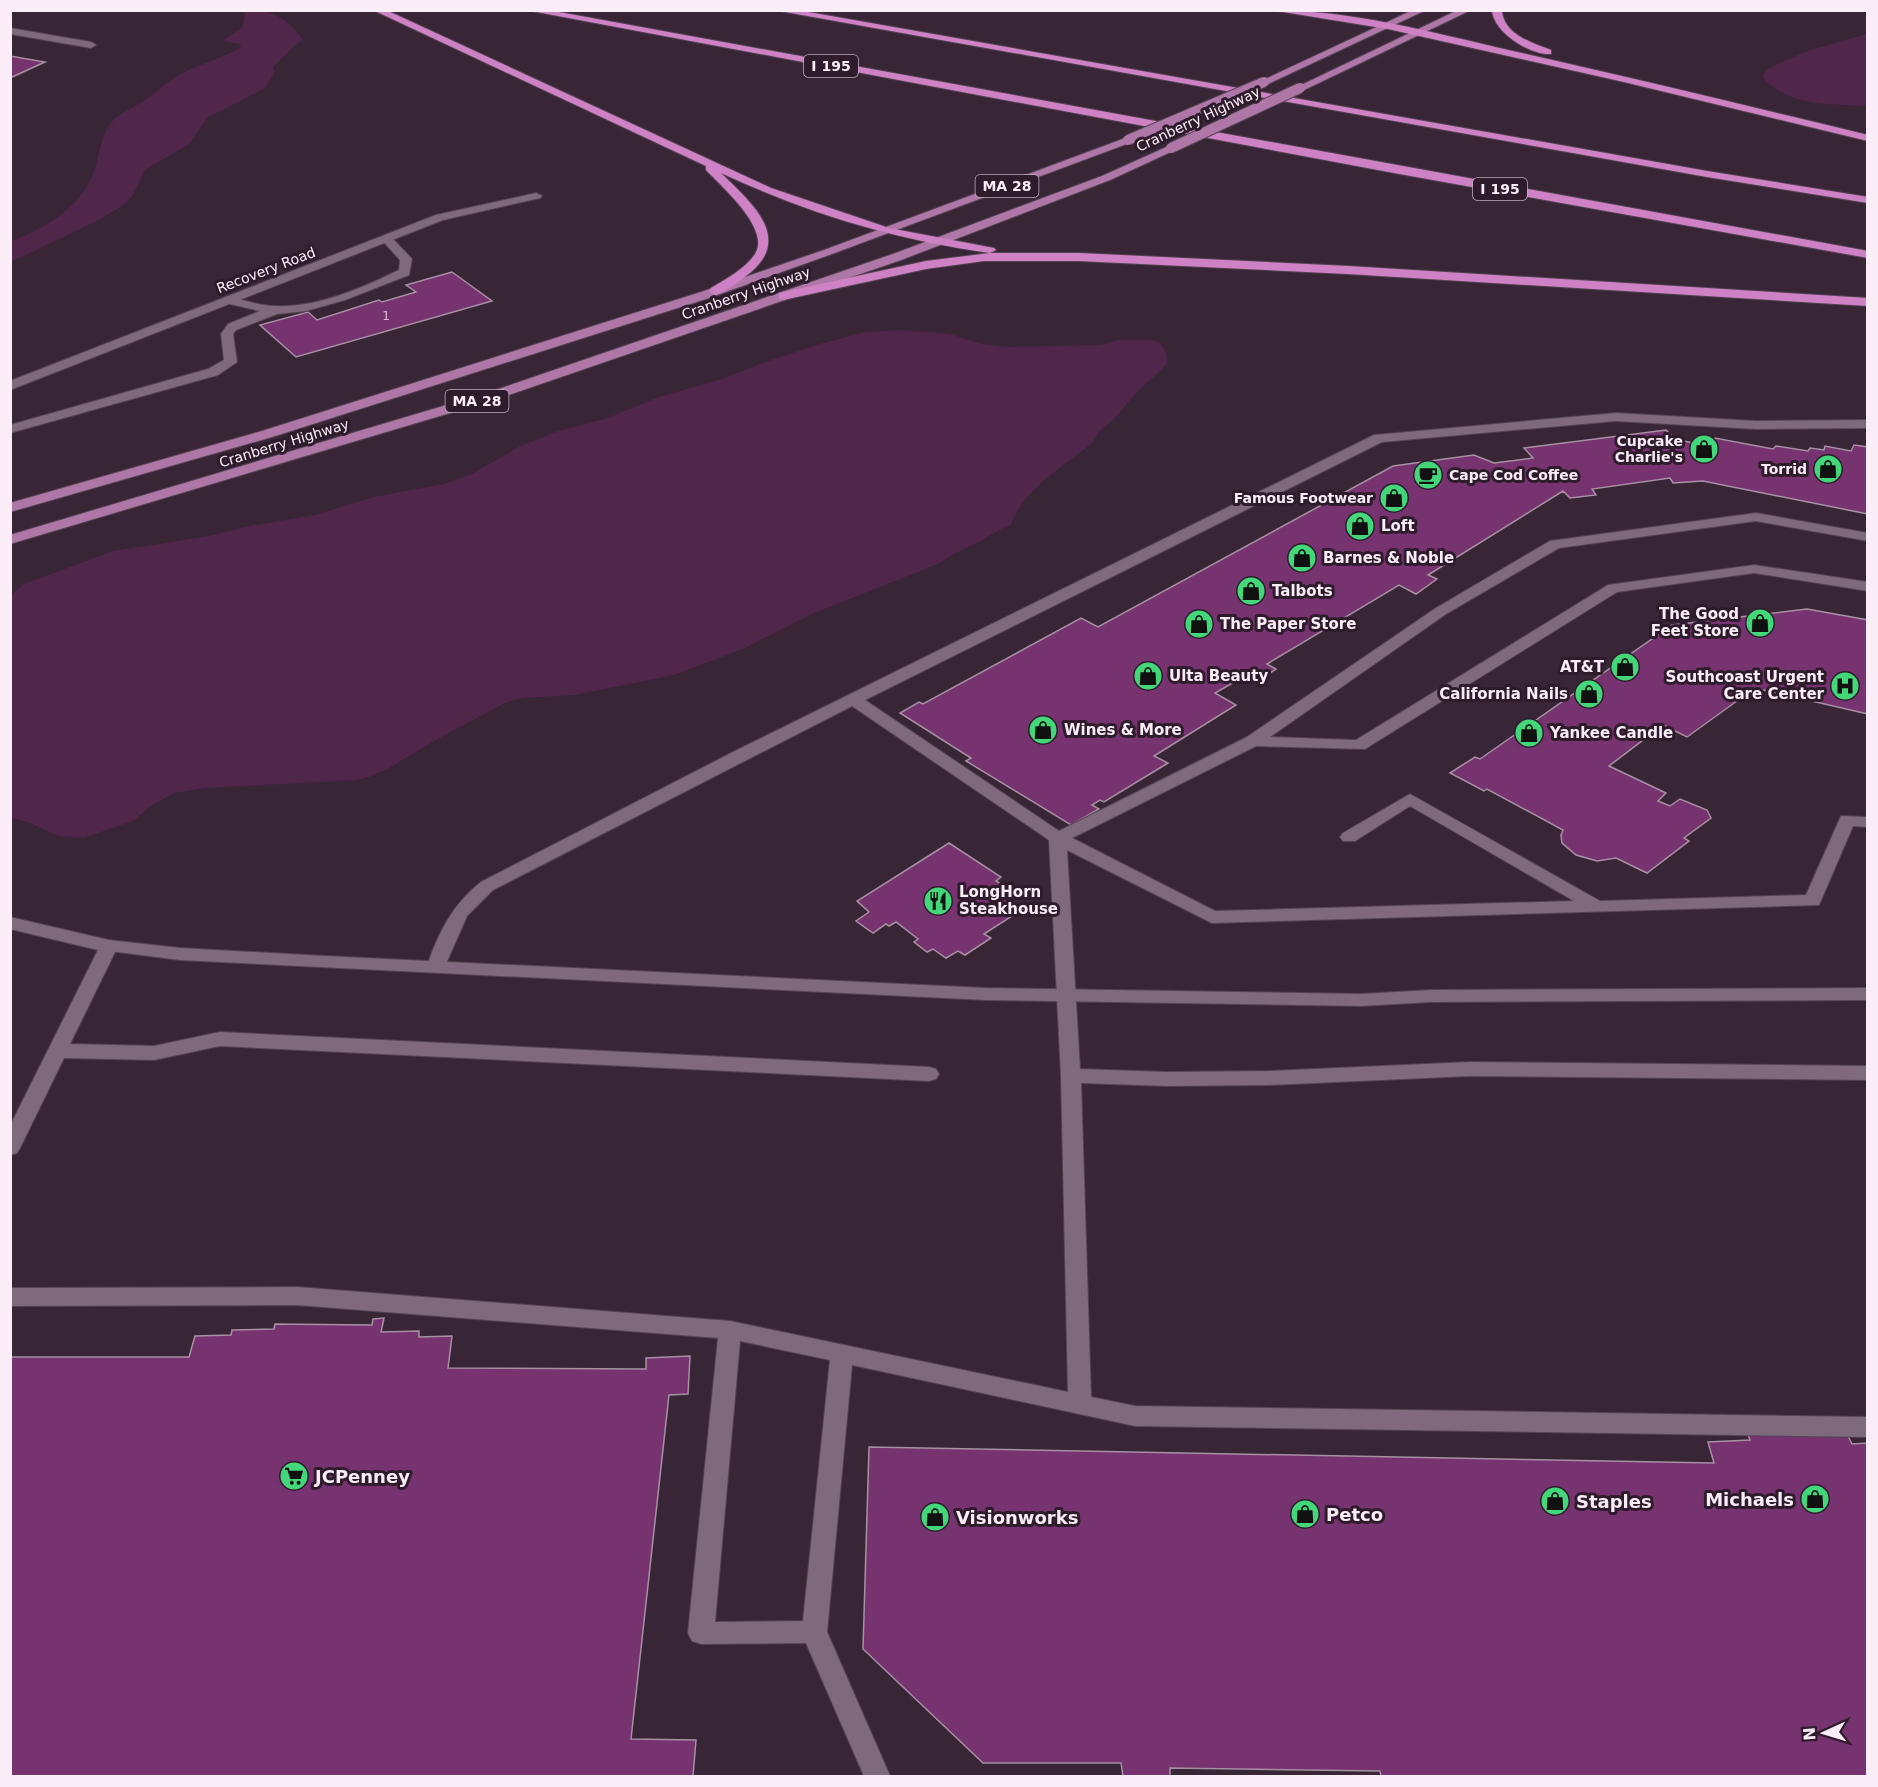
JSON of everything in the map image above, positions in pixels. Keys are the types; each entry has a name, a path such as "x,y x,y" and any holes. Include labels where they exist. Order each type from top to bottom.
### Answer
{"highway":[{"path":"377,10 767,190 885,231 936,242 999,251 1079,257 1348,270 1868,302"},
{"name":"I 195","path":"530,10 1868,255"},
{"path":"778,10 1707,174 1868,200"},
{"path":"1275,10 1388,26 1624,79 1868,138"},
{"path":"1497,10 1496,15 1501,24 1517,39 1624,79"},
{"path":"702,160 749,210 763,233 765,243 762,252 749,267 715,291"},
{"path":"783,296 926,265 984,257 1079,257"}],"main road":[{"name":"Cranberry Highway","path":"10,508 379,399 715,291 885,231 1128,140 1264,82 1422,10"},
{"name":"Cranberry Highway","path":"10,540 492,396 936,242 1106,178 1467,10"}],"street":[{"path":"10,31 92,45"},
{"name":"Recovery Road","path":"10,386 440,218 536,196"},
{"path":"10,429 213,372 231,362 227,334 232,327 275,310 306,307 379,285 405,272 406,259 386,238"},
{"path":"229,300 275,310"},
{"path":"436,966 456,916 474,895 487,886 853,699 1379,438 1616,417 1756,425 1868,424"},
{"path":"1058,838 1253,741 1441,611 1555,544 1756,517 1868,537"},
{"path":"1253,741 1359,745 1613,588 1754,569 1868,586"},
{"path":"853,699 1058,838 1212,917 1813,901 1847,820 1868,822"},
{"path":"1349,837 1410,799 1597,907"},
{"path":"1058,838 1071,1076 1080,1405"},
{"path":"10,923 109,946 180,954 1067,997 1361,1000 1431,996 1868,994"},
{"path":"10,1148 109,946"},
{"path":"58,1051 154,1053 220,1039 929,1074"},
{"path":"1071,1076 1167,1079 1268,1078 1470,1069 1868,1073"},
{"path":"10,1297 297,1296 730,1330 1135,1416 1868,1427"},
{"path":"730,1330 701,1633 814,1632"},
{"path":"842,1354 814,1632 877,1776"}],"shaded area":[{"path":"245,11 262,11 277,16 291,26 302,39 273,67 275,72 265,88 207,118 189,144 145,170 133,195 126,203 99,220 11,262 11,241 51,222 74,203 83,192 91,179 105,132 118,116 181,74 241,47 240,44 222,41 243,27"},
{"path":"1867,34 1867,106 1825,104 1798,99 1774,87 1763,78 1765,70 1807,51"},
{"path":"900,330 950,334 981,344 1006,347 1101,345 1118,340 1150,340 1159,342 1166,352 1167,363 1099,432 1092,443 1035,489 1017,512 1011,525 940,563 812,614 745,648 674,675 574,695 522,698 505,703 369,777 356,780 205,788 174,793 149,807 135,820 84,838 58,836 28,822 11,818 11,595 24,584 113,551 210,536 249,526 315,515 374,497 444,484 472,474 519,447 555,432 608,418 659,397 725,378 816,345 866,332"}],"building":[{"path":"10,56 45,62 10,78"},
{"path":"452,272 492,301 296,357 260,325 308,312 317,320 379,300 382,302 416,292 406,285"},
{"path":"1666,430 1675,439 1711,447 1715,438 1773,449 1776,446 1808,451 1810,448 1824,450 1825,446 1851,451 1854,445 1868,447 1868,514 1703,481 1673,483 1670,478 1592,489 1596,495 1570,498 1563,491 1428,575 1437,579 1416,594 1399,585 1267,664 1276,669 1255,683 1243,677 1215,693 1236,705 1154,756 1168,763 1104,802 1100,800 1092,805 1099,809 1071,825 966,761 971,758 900,713 919,702 923,704 1081,618 1098,627 1393,466 1474,455 1494,463 1533,458 1524,448"},
{"path":"1807,609 1868,620 1868,714 1755,688 1687,737 1663,725 1609,766 1666,793 1658,801 1670,806 1680,799 1707,810 1711,818 1684,838 1689,841 1647,873 1616,858 1597,861 1576,855 1562,843 1563,830 1487,789 1484,791 1450,773 1475,757 1480,759 1672,625"},
{"path":"949,843 1001,877 996,881 1004,886 996,891 1023,909 984,934 991,938 965,955 958,951 946,958 933,949 927,952 914,942 918,939 896,922 889,926 886,924 873,933 856,921 869,912 857,901"},
{"path":"384,1318 381,1332 419,1331 419,1337 452,1336 448,1368 646,1369 646,1358 690,1356 688,1394 669,1395 631,1739 696,1740 693,1776 10,1776 10,1357 189,1357 195,1336 231,1335 232,1330 274,1329 275,1324 372,1325 373,1319"},
{"path":"1746,1429 1845,1430 1852,1444 1868,1443 1868,1776 1381,1776 1380,1771 1170,1768 1170,1776 1123,1776 1121,1763 983,1763 863,1649 869,1447 1714,1463 1708,1442 1750,1440"}],"place":[{"name":"Cupcake Charlie's","path":"1704,449"},
{"name":"Torrid","path":"1828,469"},
{"name":"Cape Cod Coffee","path":"1428,475"},
{"name":"Famous Footwear","path":"1394,498"},
{"name":"Loft","path":"1360,526"},
{"name":"Barnes & Noble","path":"1302,558"},
{"name":"Talbots","path":"1251,591"},
{"name":"The Good Feet Store","path":"1760,623"},
{"name":"The Paper Store","path":"1199,624"},
{"name":"AT&T","path":"1625,667"},
{"name":"Ulta Beauty","path":"1148,676"},
{"name":"Southcoast Urgent Care Center","path":"1845,686"},
{"name":"California Nails","path":"1589,694"},
{"name":"Wines & More","path":"1043,730"},
{"name":"Yankee Candle","path":"1529,733"},
{"name":"LongHorn Steakhouse","path":"938,901"},
{"name":"JCPenney","path":"294,1476"},
{"name":"Michaels","path":"1815,1499"},
{"name":"Staples","path":"1555,1501"},
{"name":"Petco","path":"1305,1514"},
{"name":"Visionworks","path":"935,1517"}]}
